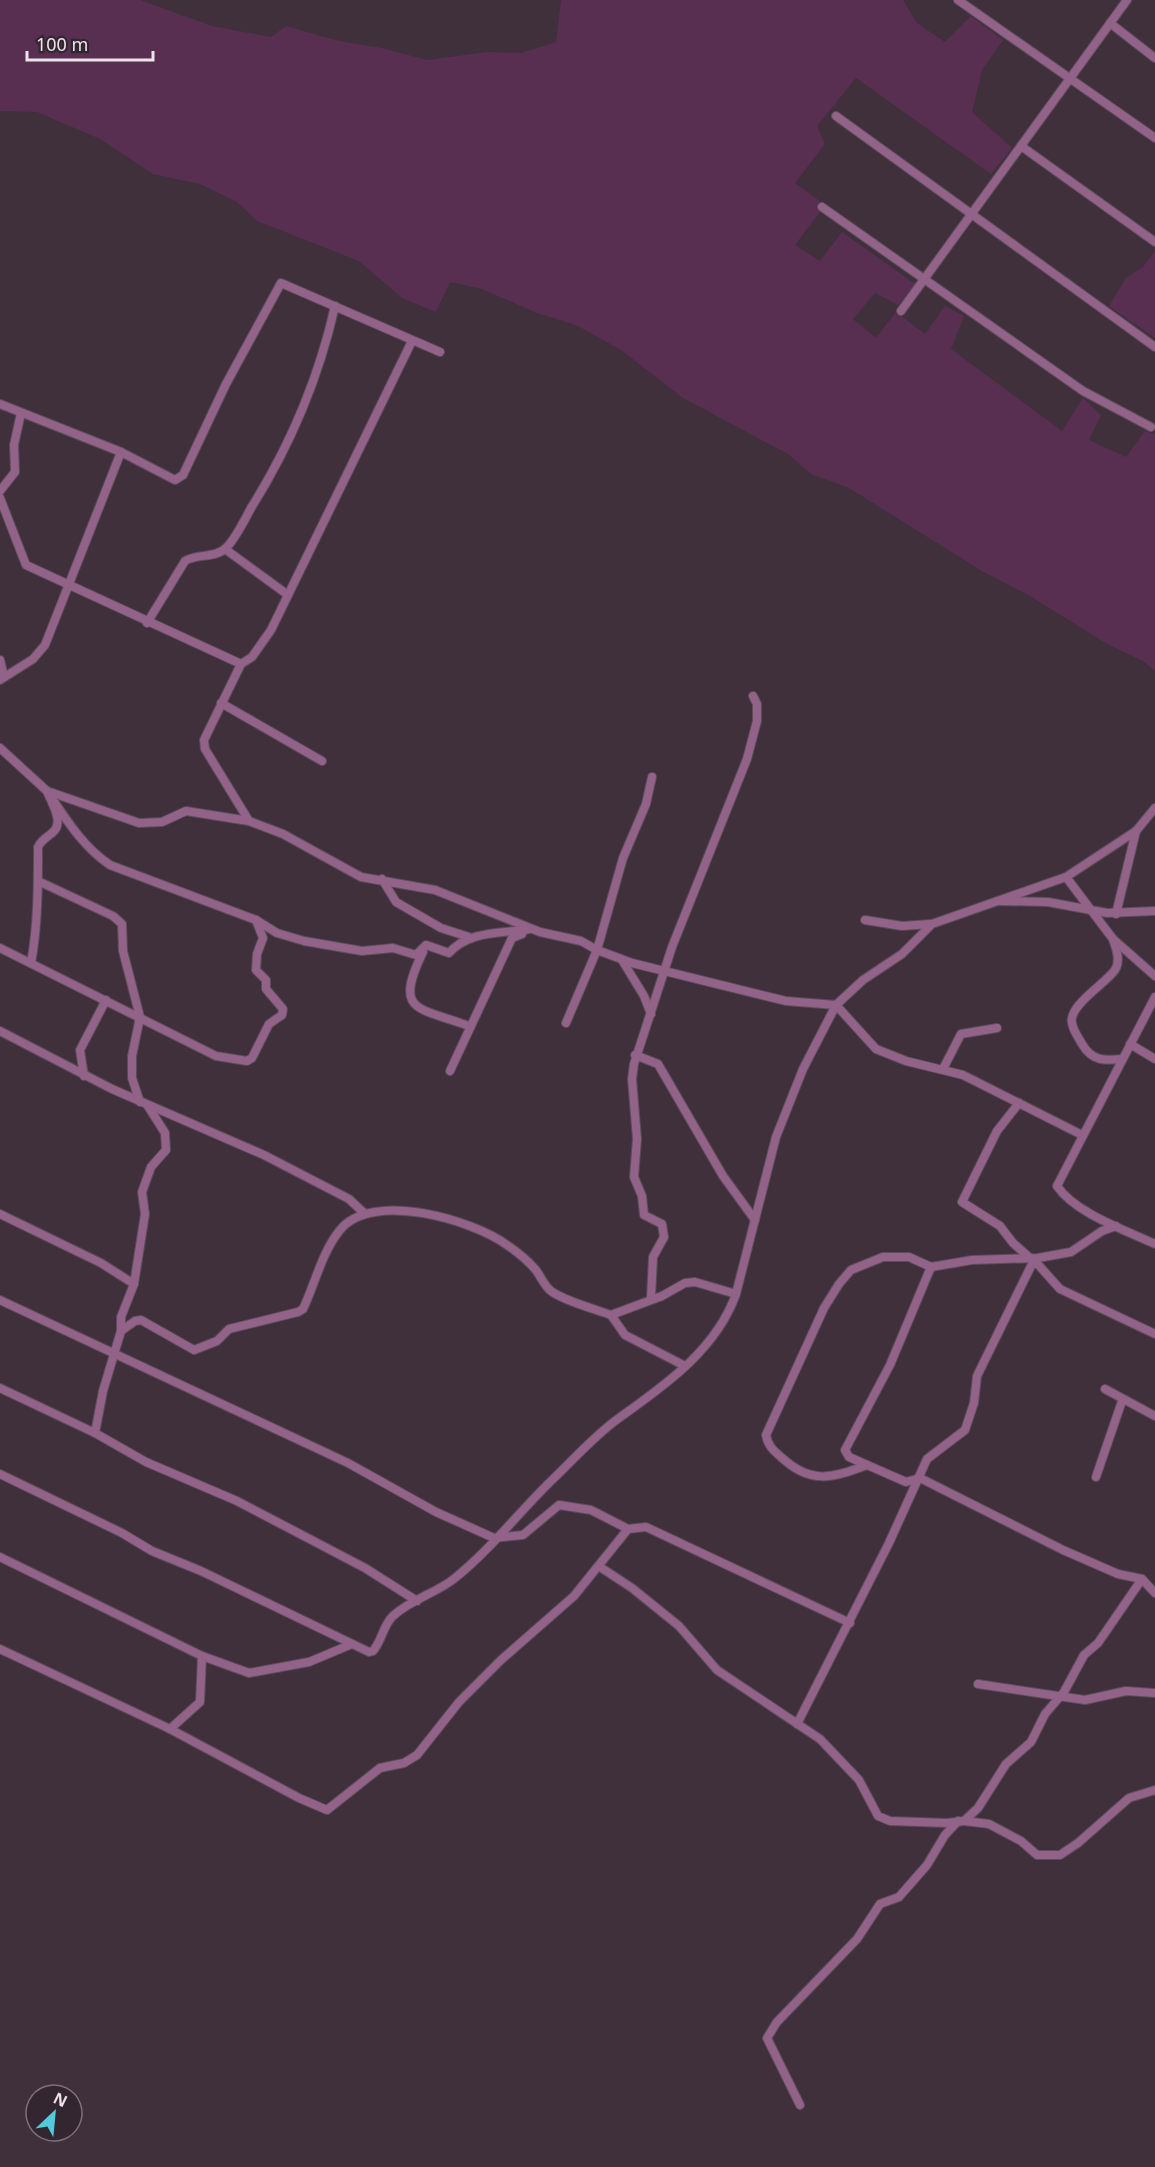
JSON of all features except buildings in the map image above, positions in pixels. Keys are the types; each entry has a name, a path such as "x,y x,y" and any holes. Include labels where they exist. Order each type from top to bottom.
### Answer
{"street":[{"path":"958,0 1155,138"},
{"path":"902,310 1126,0"},
{"path":"1110,23 1155,58"},
{"path":"836,116 1155,347"},
{"path":"1021,146 1155,242"},
{"path":"822,207 1083,391 1152,428"},
{"path":"0,404 121,452 175,480 179,479 278,285 285,283 412,342 440,352"},
{"path":"147,623 185,561 192,556 204,557 225,549 267,483 295,428 328,339 335,306"},
{"path":"249,821 204,744 241,664 252,657 263,644 412,342"},
{"path":"0,491 15,472 14,445 21,413"},
{"path":"0,660 2,678 33,659 45,645 121,452"},
{"path":"0,498 26,565 147,623 241,664"},
{"path":"225,549 288,595"},
{"path":"651,1298 653,1257 664,1237 662,1224 644,1215 642,1196 634,1176 637,1139 632,1079 635,1055 664,971 747,759 757,721 757,704 753,696"},
{"path":"221,703 322,761"},
{"path":"0,748 47,791 78,837 93,853 110,865 256,920 277,933 304,941 362,951 393,948 417,955 426,945"},
{"path":"566,1023 597,950 623,858 646,804 652,777"},
{"path":"47,791 139,823 162,822 186,811 249,821 283,834 361,877 435,890 531,929 571,937 622,960 786,1001 836,1005 876,1049 906,1061 963,1075 1082,1135"},
{"path":"32,963 37,932 34,923 38,848 41,842 57,829 59,821 47,791"},
{"path":"865,920 902,926 932,924 1066,877 1136,831 1155,808"},
{"path":"1116,914 1136,831"},
{"path":"1066,877 1113,939 1155,976"},
{"path":"382,879 396,902 441,928 469,937"},
{"path":"38,881 118,919 122,924 123,951 140,1017 132,1056 132,1078 144,1104 165,1133 166,1150 152,1167 142,1192 145,1214 134,1284 120,1317 121,1331 94,1433"},
{"path":"993,901 1048,902 1093,912 1116,914 1155,911"},
{"path":"0,948 216,1056 247,1061 252,1058 269,1024 282,1015 283,1009 266,989 266,980 256,970 257,954 263,938 256,920"},
{"path":"0,1474 123,1533 152,1551 201,1571 369,1652 373,1651 394,1615 452,1580 476,1561 494,1538 618,1419 685,1366 714,1335 730,1310 736,1294 773,1149 788,1106 803,1069 836,1005 863,980 902,954 932,924"},
{"path":"426,945 449,953 458,943 469,937 531,929"},
{"path":"450,1071 512,938 531,929"},
{"path":"1113,939 1118,955 1116,969 1077,1007 1071,1017 1072,1024 1088,1053 1104,1061 1122,1059"},
{"path":"426,945 410,977 409,998 415,1006 469,1026"},
{"path":"622,960 644,996 651,1014"},
{"path":"1155,997 1057,1186 1065,1198 1155,1244"},
{"path":"84,1076 80,1050 106,1000"},
{"path":"943,1069 961,1034 997,1028"},
{"path":"0,1031 84,1076 264,1155 349,1199 359,1205 365,1214"},
{"path":"1130,1044 1155,1059"},
{"path":"635,1055 658,1064 723,1176 754,1220"},
{"path":"1019,1103 997,1131 962,1202 1000,1226 1012,1243 1030,1258"},
{"path":"121,1331 135,1321 141,1320 194,1350 217,1341 228,1329 298,1312 303,1309 326,1254 341,1228 365,1214 392,1209 455,1220 488,1233 508,1245 535,1269 552,1292 611,1315 625,1335 685,1366"},
{"path":"0,1214 101,1263 134,1284"},
{"path":"867,1465 835,1476 803,1474 768,1445 766,1430 824,1308 851,1270 884,1257 909,1257 931,1267 972,1260 1030,1258 1071,1252 1102,1231 1116,1226"},
{"path":"797,1724 850,1623 927,1459 965,1430 974,1403 976,1376 1034,1260 1060,1289 1155,1334"},
{"path":"931,1267 890,1365 845,1450 849,1457 906,1482 920,1478 1071,1553 1118,1574 1142,1579 1155,1593"},
{"path":"611,1315 628,1310 651,1298 662,1296 685,1283 695,1282 736,1294"},
{"path":"0,1300 348,1463 436,1512 494,1538 523,1535 559,1505 591,1509 628,1529 646,1527 850,1623"},
{"path":"0,1388 94,1433 146,1462 237,1501 330,1549 417,1601"},
{"path":"1105,1389 1122,1401 1155,1416"},
{"path":"1096,1477 1122,1401"},
{"path":"0,1649 170,1729 299,1798 321,1808 331,1809 380,1768 404,1763 417,1755 459,1702 514,1647 574,1596 582,1582 600,1567 628,1529"},
{"path":"0,1557 202,1656 249,1673 258,1674 309,1662 352,1644"},
{"path":"600,1567 632,1588 679,1626 717,1670 820,1739 860,1780 878,1816 890,1821 923,1824 961,1821 989,1824 1021,1841 1037,1855 1060,1855 1078,1843 1129,1798 1155,1790"},
{"path":"800,2105 767,2038 777,2022 857,1939 880,1904 899,1896 927,1865 945,1835 986,1799 1012,1757 1031,1742 1045,1714 1061,1695 1084,1655 1097,1645 1142,1579"},
{"path":"170,1729 200,1702 202,1656"},
{"path":"978,1684 1085,1700 1126,1690 1155,1693"}],"shaded area":[{"path":"0,0 140,0 212,26 271,37 286,26 339,41 382,48 427,60 487,52 521,53 556,42 561,0 903,0 917,23 945,42 971,16 1003,40 982,70 972,112 1012,148 991,174 856,78 817,126 825,144 795,183 825,205 795,245 820,261 842,232 915,284 898,305 875,293 853,319 876,338 896,312 925,334 945,306 964,316 951,349 1062,431 1083,398 1101,415 1089,440 1126,457 1145,431 1155,434 1155,671 1143,661 1109,645 1030,596 982,571 849,488 811,474 788,454 683,398 621,350 576,325 537,313 482,289 450,282 436,312 402,298 359,261 257,221 237,202 200,184 153,174 100,139 37,112 0,111"},
{"path":"1155,251 1155,338 1109,306 1126,278 1143,267"}]}
